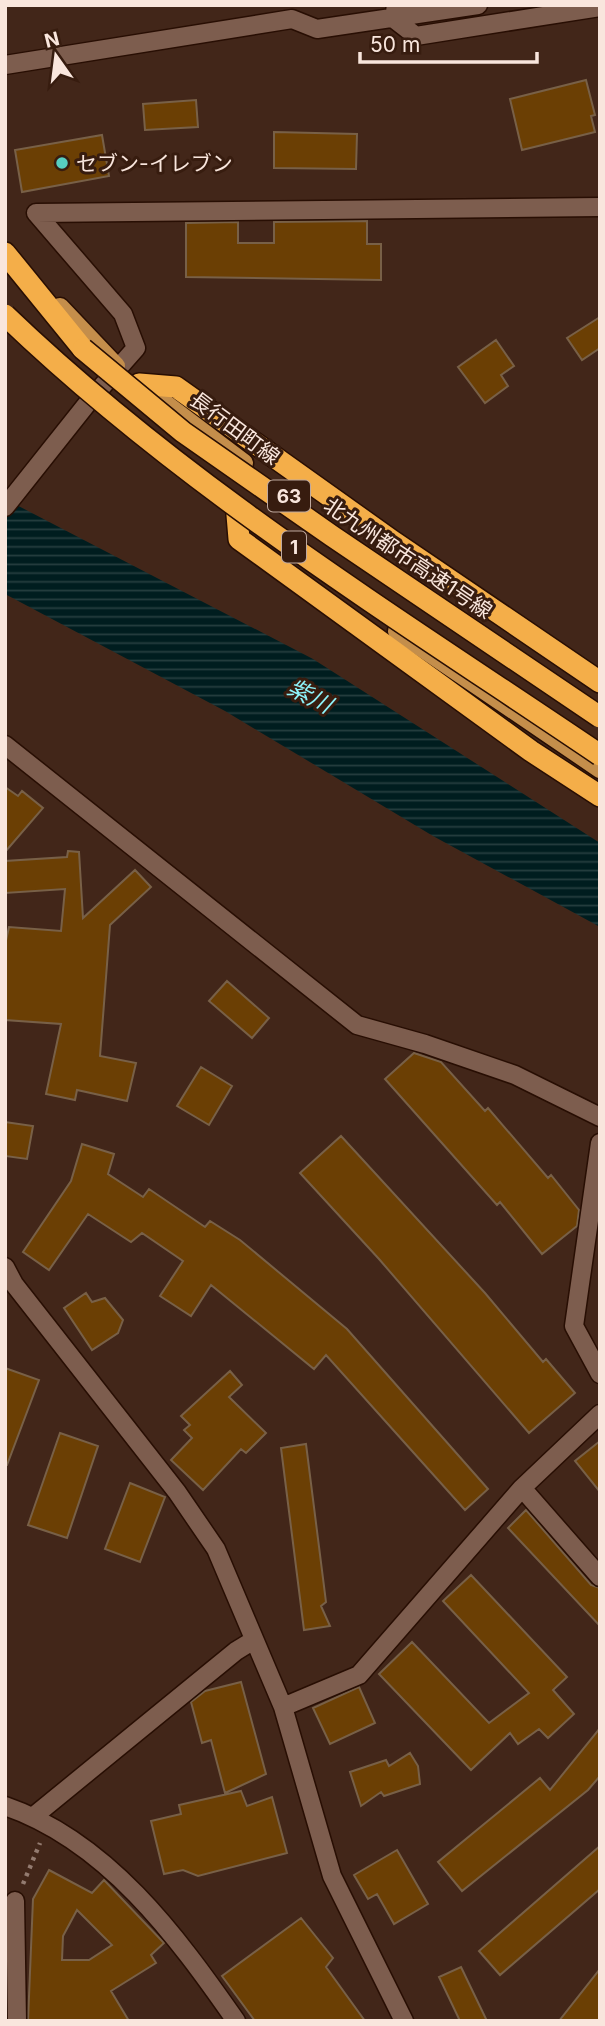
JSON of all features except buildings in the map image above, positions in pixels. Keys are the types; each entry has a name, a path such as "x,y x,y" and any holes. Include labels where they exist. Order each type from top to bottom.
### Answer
{"highway":[{"path":"5,251 83,349"},
{"name":"北九州都市高速1号線","path":"5,267 83,349 218,456 600,717"},
{"name":"1","path":"5,315 64,371 170,458 268,529 600,755"},
{"path":"139,384 176,387 311,485 600,682"},
{"path":"237,515 239,539 600,796"}],"main road":[{"name":"長行田町線","path":"5,251 118,368 327,525 600,710"},
{"name":"63","path":"5,326 90,400 237,515 466,680 600,769"}],"street":[{"path":"5,65 290,12 317,29 395,12 478,5"},
{"path":"395,12 416,36 600,7"},
{"path":"5,507 90,400 136,348 123,314 37,214 600,207"},
{"path":"5,745 357,1025 425,1044 515,1075 600,1117"},
{"path":"600,1143 574,1326 600,1374"},
{"path":"5,1267 14,1284 177,1492 216,1549 283,1707 332,1875 404,2021"},
{"path":"283,1707 359,1675 522,1488 600,1414"},
{"path":"522,1488 600,1577"},
{"path":"41,1820 236,1651 254,1640"},
{"path":"5,1806 41,1820 104,1862 193,1960 236,2021"},
{"path":"15,1900 17,2021"}],"path":[{"path":"15,1900 41,1820"}],"water":[{"name":"紫川","path":"5,499 313,659 600,843 600,927 433,836 225,711 5,594"}],"place":[{"name":"セブン-イレブン","path":"62,163"}]}
